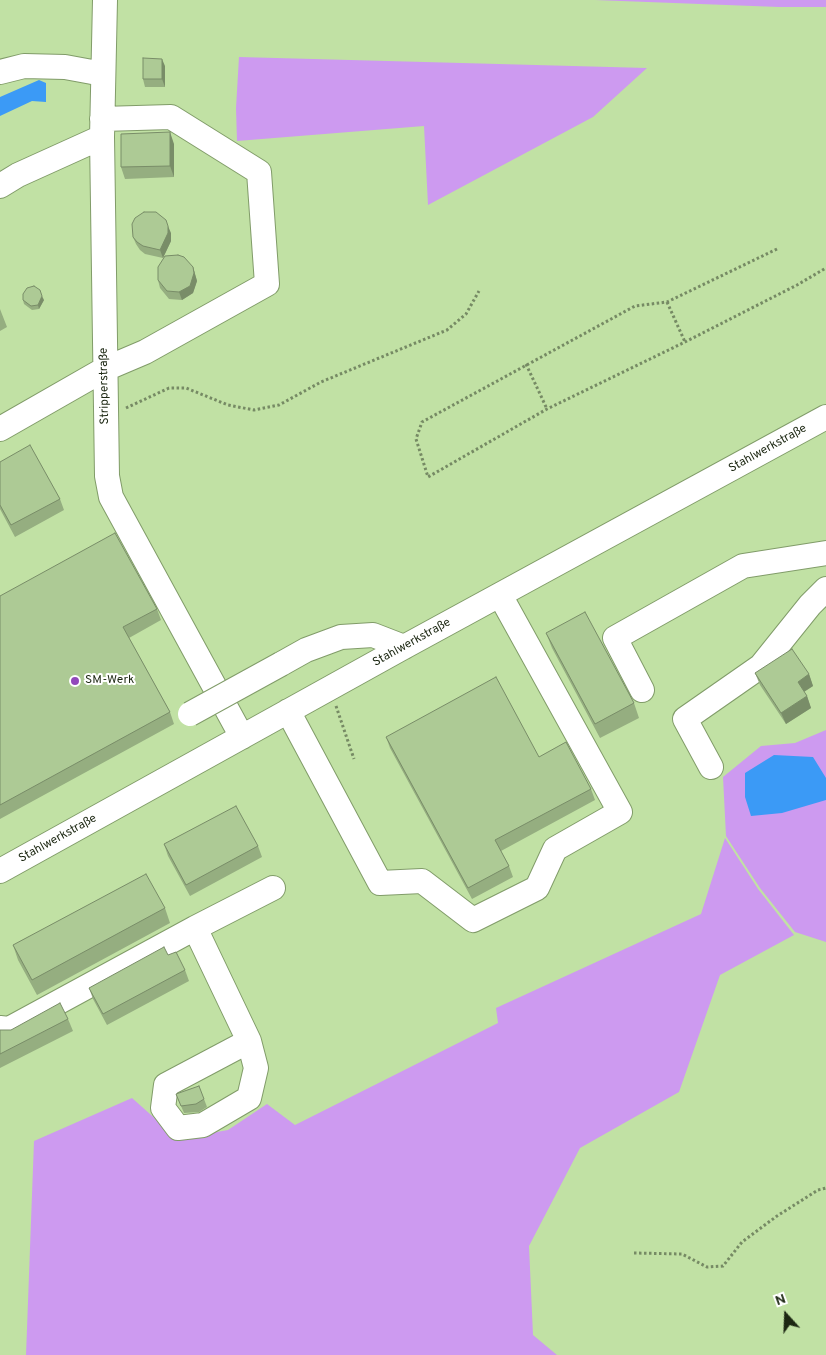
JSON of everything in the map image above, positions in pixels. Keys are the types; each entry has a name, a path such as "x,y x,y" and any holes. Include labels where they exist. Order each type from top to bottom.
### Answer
{"street":[{"name":"Stripperstraße","path":"105,0 102,128 107,476 111,497 242,737"},
{"path":"0,72 24,66 64,67 103,74"},
{"path":"0,186 102,128 171,117 259,172 267,284 145,352 105,369 0,429"},
{"name":"Stahlwerkstraße","path":"0,871 404,647 826,417"},
{"path":"642,690 615,638 743,566 826,553"},
{"path":"711,767 685,719 761,666 810,605 826,589"},
{"path":"288,711 380,883 422,881 474,920 537,888 555,849 620,812 500,595"},
{"path":"190,714 306,650 341,637 373,635 404,647"},
{"path":"0,1028 9,1029 194,928 273,888"},
{"path":"194,928 250,1041"}],"path":[{"path":"777,249 667,302 635,306 422,422 416,438 428,477 547,409 686,342 826,268"},
{"path":"106,418 169,388 186,388 228,405 254,410 279,405 321,382 447,330 466,314 479,291"},
{"path":"667,302 686,342"},
{"path":"526,364 547,409"},
{"path":"327,690 338,711 354,758"},
{"path":"634,1253 682,1254 707,1267 723,1266 742,1242 802,1200 818,1190 826,1188"}],"shaded area":[{"path":"0,0 826,0 826,1355 0,1355"},
{"path":"595,0 826,0 826,7 779,7"},
{"path":"239,57 647,68 593,117 428,205 424,126 237,141 236,108"},
{"path":"826,730 826,942 795,932 760,888 726,836 723,777 761,746 795,743"},
{"path":"725,838 758,889 794,935 720,975 679,1092 580,1148 529,1246 533,1335 557,1355 26,1355 34,1141 132,1098 178,1139 228,1130 267,1104 295,1125 498,1023 496,1008 701,914"}],"water":[{"path":"39,80 46,83 46,102 32,101 0,116 0,97"},
{"path":"774,755 813,757 826,778 826,800 782,813 751,816 745,797 745,773"}],"building":[{"path":"143,58 162,59 162,79 143,79"},
{"path":"170,132 170,166 121,167 121,134"},
{"path":"144,212 156,212 166,220 168,233 160,250 143,246 133,237 132,224 135,218"},
{"path":"178,255 184,257 193,267 194,273 190,286 179,292 167,291 158,280 158,267 165,256"},
{"path":"34,286 40,290 42,296 38,305 31,306 23,300 23,294 27,288"},
{"path":"30,445 60,499 11,525 0,505 0,462"},
{"name":"SM-Werk","path":"115,533 157,609 123,627 170,712 0,805 0,596"},
{"path":"585,612 634,703 595,724 546,633"},
{"path":"792,649 809,674 798,682 807,696 781,713 755,673"},
{"path":"496,677 539,757 566,742 591,789 495,840 509,866 468,888 386,737"},
{"path":"236,806 258,846 186,885 164,844"},
{"path":"146,874 165,908 32,980 13,945"},
{"path":"164,947 168,955 176,952 185,970 103,1014 89,988"},
{"path":"60,1003 68,1019 0,1054 0,1030 11,1030"},
{"path":"199,1086 204,1099 196,1104 181,1106 176,1094"}],"place":[{"name":"SM-Werk","path":"75,681"}]}
